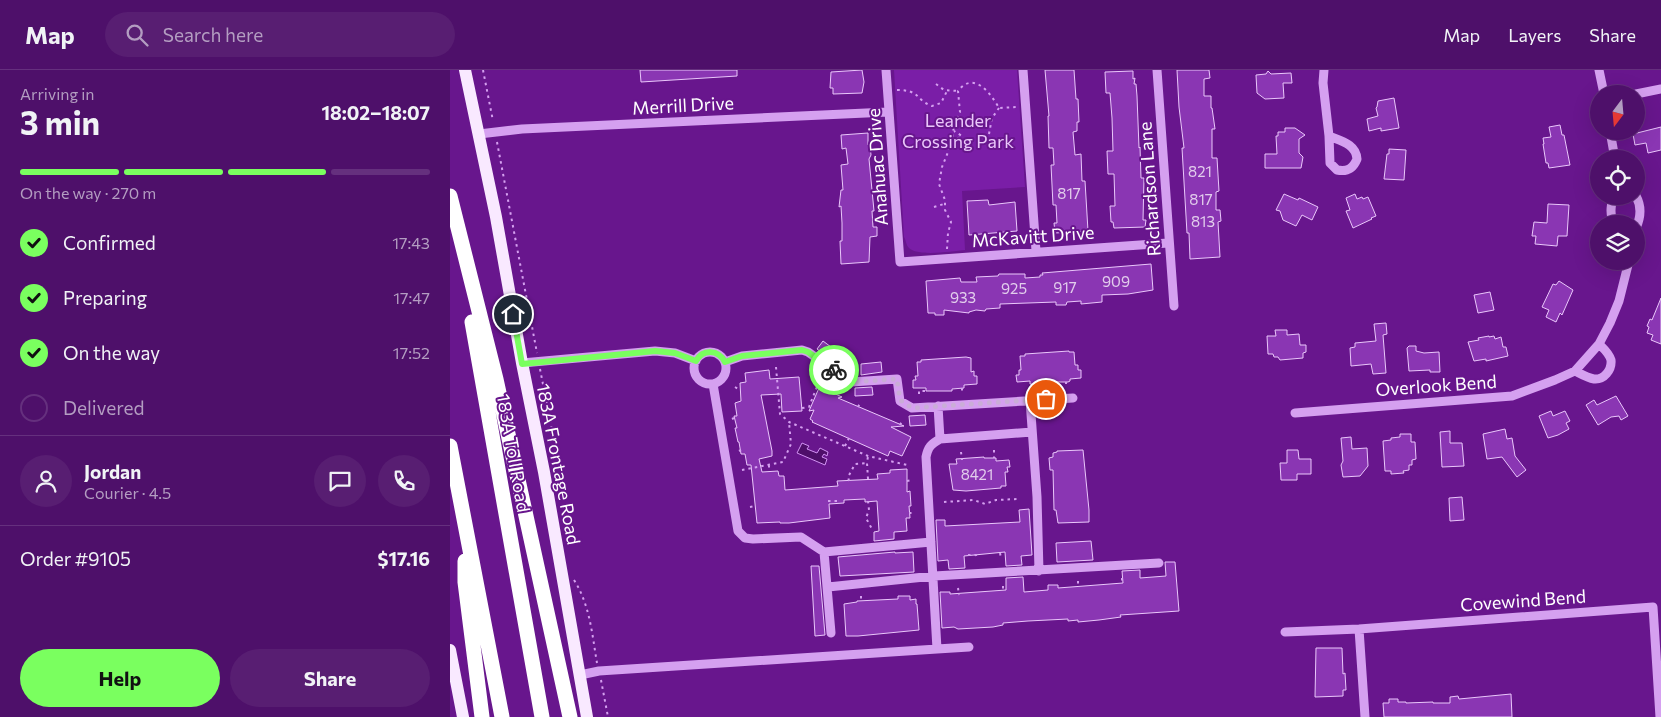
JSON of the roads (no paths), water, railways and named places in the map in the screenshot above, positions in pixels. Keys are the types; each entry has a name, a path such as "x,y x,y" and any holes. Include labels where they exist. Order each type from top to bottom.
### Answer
{"highway":[{"name":"183A Toll Road","path":"450,195 542,717"},
{"path":"450,195 496,379 570,717"},
{"path":"450,446 502,717"},
{"path":"462,507 465,582 482,717"}],"main road":[{"name":"183A Frontage Road","path":"465,70 544,472 587,717"},
{"path":"450,650 463,717"}],"street":[{"name":"Anahuac Drive","path":"886,70 900,262"},
{"path":"1023,70 1036,251"},
{"name":"Richardson Lane","path":"1157,70 1174,306"},
{"path":"1324,70 1323,83 1329,136"},
{"path":"1599,70 1602,85"},
{"path":"1645,92 1661,89"},
{"name":"Merrill Drive","path":"479,134 522,129 888,112"},
{"name":"McKavitt Drive","path":"900,262 1168,243"},
{"name":"Overlook Bend","path":"1295,413 1512,396 1555,380 1575,371 1599,344 1619,301 1627,270"},
{"path":"1575,371 1594,379 1606,374 1611,366 1611,360 1608,353 1599,344"},
{"path":"725,362 742,356 802,350 808,352 851,382 897,379 900,400 912,408 1073,398"},
{"path":"522,364 655,351 675,353 696,361"},
{"path":"711,352 720,354 725,362 726,371 722,380 713,384 703,382 696,375 694,366 702,354 711,352"},
{"path":"713,384 738,531 746,538 801,537 824,552 931,542"},
{"path":"1030,400 1037,497 1039,571"},
{"path":"938,406 940,439"},
{"path":"938,649 927,449 932,443 940,439 1032,432"},
{"path":"824,552 831,633"},
{"path":"828,586 934,576 1159,563"},
{"name":"Covewind Bend","path":"1285,632 1359,629 1653,607 1660,717"},
{"path":"1359,629 1366,717"},
{"path":"580,675 599,671 969,647"}],"park label":[{"name":"Leander Crossing Park","path":"958,130"}]}
